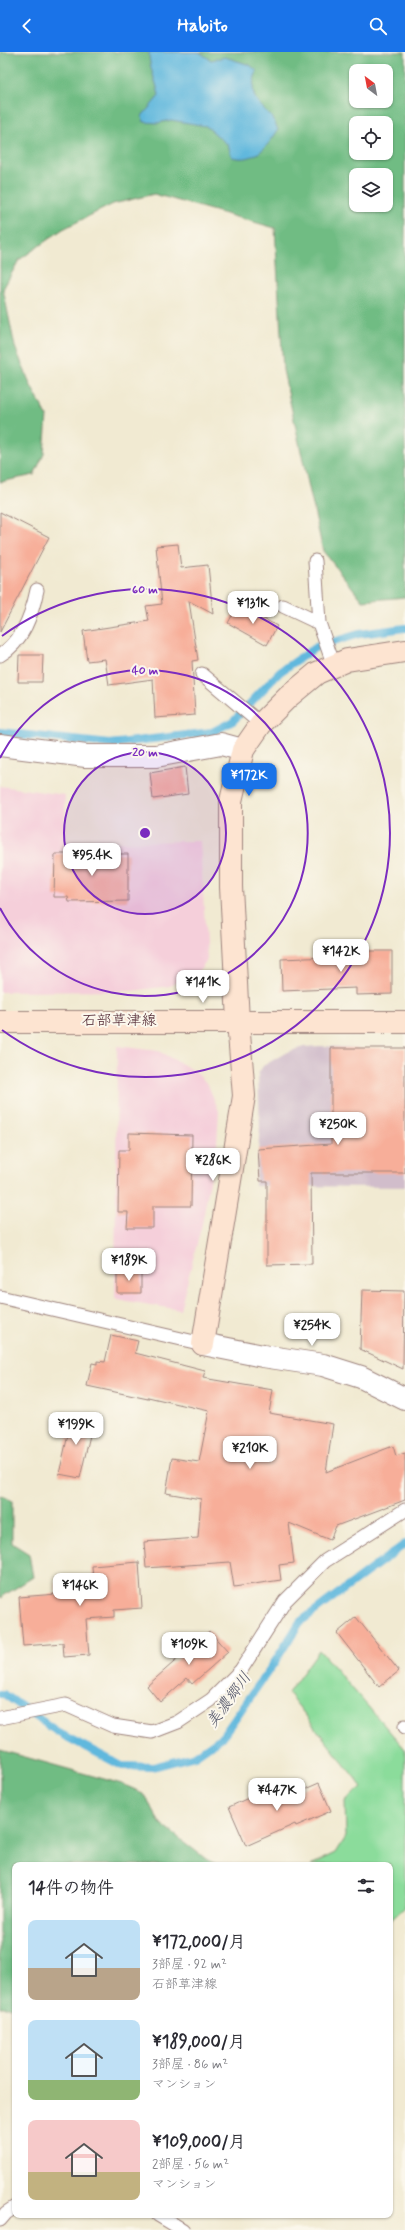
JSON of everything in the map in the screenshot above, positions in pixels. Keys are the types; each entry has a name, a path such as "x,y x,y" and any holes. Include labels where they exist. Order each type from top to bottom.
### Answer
{"street":[{"path":"405,651 347,660 328,650 317,673 288,697 250,715 231,801 232,887 238,1021 244,1096 203,1344 263,1356 323,1365 361,1377 405,1399"},
{"path":"0,745 86,756 156,756 221,744 243,750"},
{"name":"石部草津線","path":"0,1022 405,1022"}],"lane":[{"path":"315,561 319,623 328,650"},
{"path":"0,655 7,651 20,635 32,614 37,590"},
{"path":"283,606 319,623"},
{"path":"202,674 250,715"},
{"path":"0,1297 203,1344"},
{"path":"1,1717 66,1705 113,1726 152,1732 178,1722 211,1700 241,1670 285,1601 325,1561 405,1510"},
{"path":"0,2220 6,2212 12,2209"},
{"path":"163,2218 183,2230"}],"shaded area":[{"path":"0,786 65,795 65,843 200,841 207,960 196,974 170,986 132,991 0,992"},
{"path":"117,1046 158,1051 195,1071 208,1085 219,1111 217,1143 202,1224 180,1310 115,1299"},
{"path":"320,1046 405,1050 405,1187 255,1186 260,1128 258,1074 263,1066 287,1052 304,1047"}],"green space":[{"path":"0,52 405,52 405,597 363,601 323,551 283,370 275,228 154,194 113,204 63,229 19,260 3,289 15,347 31,386 47,416 44,454 34,475 0,482"},
{"path":"0,1495 12,1501 12,1543 29,1554 33,1577 0,1598"},
{"path":"319,1650 405,1749 405,1907 393,1918 393,1862 317,1862 336,1853 346,1837 345,1801 362,1787 288,1693"},
{"path":"0,1750 122,1784 143,1793 161,1824 212,1862 12,1862 12,2007 0,2007"}],"water":[{"path":"149,52 199,52 211,60 225,57 250,65 257,71 253,91 255,98 274,121 278,130 265,148 260,152 254,156 240,158 232,157 228,145 206,126 171,120 158,123 144,122 142,116 159,96 150,64"}],"building":[{"path":"0,512 49,537 0,632"},
{"path":"178,544 181,568 208,565 213,614 189,601 198,660 192,661 195,715 155,718 153,679 109,685 105,659 87,661 83,631 149,621 146,606 162,604 156,546"},
{"path":"238,605 277,626 267,645 228,623"},
{"path":"19,655 43,655 42,682 18,682"},
{"path":"185,767 188,794 153,799 150,773"},
{"path":"55,854 128,854 128,901 69,902 68,897 54,897"},
{"path":"356,951 392,951 392,994 356,995 356,988 282,991 281,959 356,956"},
{"path":"331,1048 405,1048 405,1173 311,1173 312,1264 267,1265 267,1181 260,1181 258,1149 331,1144"},
{"path":"129,1133 192,1135 191,1206 153,1206 153,1228 127,1228 128,1212 118,1212 119,1150 129,1150"},
{"path":"117,1270 141,1271 141,1293 117,1293"},
{"path":"362,1290 404,1291 403,1369 360,1349"},
{"path":"111,1335 138,1341 135,1353 205,1371 203,1378 273,1390 269,1413 333,1424 326,1472 393,1446 396,1456 405,1453 405,1500 336,1526 330,1540 289,1523 294,1563 279,1565 281,1580 234,1587 230,1562 146,1568 144,1542 198,1538 201,1499 166,1493 172,1458 199,1462 209,1411 148,1397 148,1399 87,1386 92,1363 97,1364 97,1361 105,1362"},
{"path":"73,1413 94,1418 80,1478 59,1474"},
{"path":"139,1562 142,1608 114,1610 114,1617 86,1619 89,1655 64,1657 63,1643 23,1646 19,1597 57,1594 56,1584 93,1581 92,1566"},
{"path":"356,1617 399,1671 379,1687 337,1633"},
{"path":"209,1631 228,1652 192,1684 187,1678 160,1702 147,1686"},
{"path":"319,1783 331,1811 296,1826 295,1824 246,1846 229,1807 274,1786 280,1800"}],"waterway":[{"path":"0,732 110,744 212,732 233,721 280,672 316,647 359,634 405,628"},
{"name":"美濃郷川","path":"0,1694 4,1694 59,1733 122,1766 153,1767 195,1756 222,1737 274,1663 300,1622 405,1544"}]}
